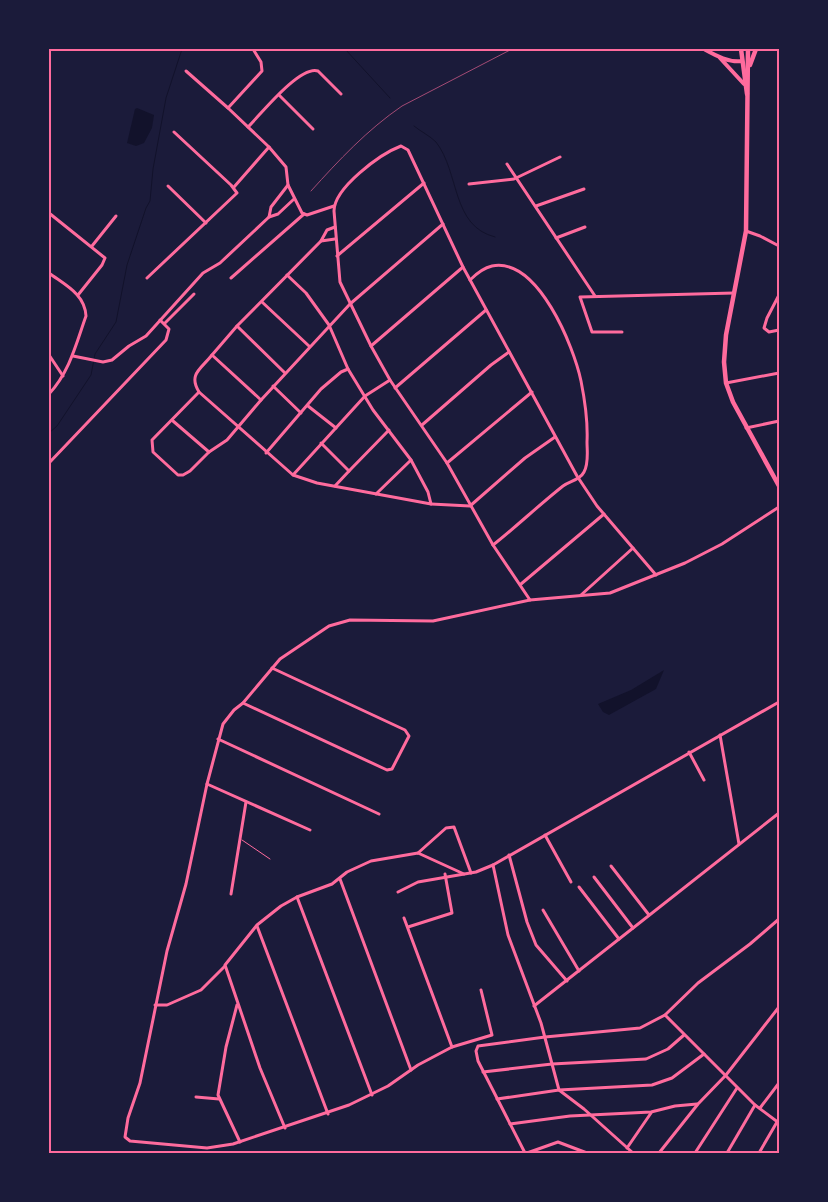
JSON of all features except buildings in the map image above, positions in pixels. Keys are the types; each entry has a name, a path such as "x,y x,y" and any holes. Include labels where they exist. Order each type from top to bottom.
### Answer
{"main road":[{"path":"741,49 744,84 747,95"},
{"path":"748,49 750,58 747,95 746,231 726,335 724,362 726,383 746,428 779,486"},
{"path":"742,60 750,58 756,49"}],"street":[{"path":"228,108 262,71 261,62 253,49"},
{"path":"704,49 737,62 742,60"},
{"path":"718,56 744,84"},
{"path":"248,127 301,74 314,70 322,75 341,94"},
{"path":"186,71 269,147 286,167 288,185 294,199 304,214"},
{"path":"279,95 313,129"},
{"path":"147,278 236,195 234,187 174,132"},
{"path":"234,187 269,147"},
{"path":"530,600 493,545 447,463 390,380 340,282 336,256 334,206 338,195 348,184 381,157 398,147 406,147 408,150 462,267 578,479 604,514 656,575"},
{"path":"469,184 503,182 516,178 560,157"},
{"path":"507,164 595,296"},
{"path":"336,256 424,183"},
{"path":"270,217 271,207 288,185"},
{"path":"168,186 206,223"},
{"path":"536,206 584,189"},
{"path":"73,356 103,362 112,360 129,346 146,336 203,273 220,263 270,217 278,214 294,199"},
{"path":"231,278 304,214 334,206"},
{"path":"49,213 104,256 102,264 78,295"},
{"path":"92,246 116,216"},
{"path":"198,392 152,440 153,452 178,474 183,475 190,471 208,452 227,440 273,386 350,304 443,224"},
{"path":"335,226 327,230 321,241 237,326 212,355 194,377 194,384 198,392 293,475 317,483 431,504 470,506 538,448 555,436"},
{"path":"556,238 586,227"},
{"path":"746,231 779,246"},
{"path":"321,241 336,238"},
{"path":"470,280 481,270 502,266 519,272 533,283 551,307 565,334 581,380 587,428 587,466 578,479 564,485 493,545"},
{"path":"371,346 462,267"},
{"path":"49,273 78,295 85,307 86,316 73,356 63,377 49,394"},
{"path":"287,275 306,293 329,326 348,369 411,460 428,492 431,504"},
{"path":"622,332 594,332 590,330 579,298 582,296 734,293"},
{"path":"165,323 194,294"},
{"path":"779,295 764,328 769,332 779,330"},
{"path":"262,302 310,346"},
{"path":"395,388 486,310"},
{"path":"49,464 166,340 169,330 165,323 160,320"},
{"path":"237,326 285,373"},
{"path":"422,425 509,352"},
{"path":"49,355 63,377"},
{"path":"212,355 261,400"},
{"path":"266,453 334,377 348,369"},
{"path":"726,383 779,373"},
{"path":"293,475 365,396 390,380"},
{"path":"273,386 301,413"},
{"path":"447,463 532,392"},
{"path":"308,406 336,428"},
{"path":"173,420 208,452"},
{"path":"746,428 779,421"},
{"path":"335,486 389,430"},
{"path":"321,444 349,471"},
{"path":"376,494 411,460"},
{"path":"481,990 493,1032 490,1036 452,1047 372,1095 328,1114 240,1142 207,1148 126,1138 128,1118 140,1083 167,951 192,859 218,739 226,718 244,703 272,667 292,650 338,622 350,620 433,621 530,600 610,593 686,563 722,544 779,507"},
{"path":"520,584 604,514"},
{"path":"581,595 633,548"},
{"path":"244,703 389,770 392,769 409,736 407,732 272,667"},
{"path":"398,892 418,882 471,873 493,865 779,702"},
{"path":"720,735 739,844"},
{"path":"218,739 379,814"},
{"path":"689,752 704,780"},
{"path":"207,784 310,830"},
{"path":"231,894 242,840 246,802"},
{"path":"534,1006 779,812"},
{"path":"155,1005 167,1005 201,990 225,966 257,925 296,897 332,884 347,872 372,861 418,853 446,828 454,827 471,873"},
{"path":"545,835 571,882"},
{"path":"418,853 464,874"},
{"path":"509,855 527,922 536,945 567,981"},
{"path":"493,865 508,935 545,1036 559,1090 590,1114 633,1153"},
{"path":"611,866 649,915"},
{"path":"408,927 452,913 445,876"},
{"path":"594,877 633,928"},
{"path":"340,879 411,1070"},
{"path":"579,887 618,939"},
{"path":"296,897 372,1095"},
{"path":"543,910 579,971"},
{"path":"404,918 452,1047"},
{"path":"478,1046 545,1036 632,1030 648,1025 665,1014 698,983 756,940 779,919"},
{"path":"257,925 328,1114"},
{"path":"225,966 237,1003 285,1128"},
{"path":"237,1003 226,1047 218,1095 240,1142"},
{"path":"659,1153 698,1104 726,1076 779,1007"},
{"path":"665,1014 755,1105 778,1123 759,1153"},
{"path":"484,1072 552,1064 646,1059 660,1054 684,1035"},
{"path":"472,1040 478,1046"},
{"path":"478,1046 476,1055 526,1153 558,1142 587,1153"},
{"path":"497,1099 559,1090 642,1086 658,1083 680,1073 704,1054"},
{"path":"760,1108 779,1083"},
{"path":"695,1153 738,1088"},
{"path":"196,1097 219,1099"},
{"path":"510,1124 590,1114 651,1112 675,1106 698,1104"},
{"path":"727,1153 755,1105"},
{"path":"627,1148 651,1112"}],"lane":[{"path":"242,840 270,859"}],"shaded area":[{"path":"137,108 154,115 152,128 144,143 136,146 127,143 135,109"},
{"path":"664,670 656,689 609,715 603,712 598,704 631,690"}],"waterway":[{"path":"49,433 57,426 91,375 95,354 116,322 127,265 150,201 153,169 166,98 182,49"},
{"path":"345,49 390,98"},
{"path":"414,126 436,142 444,155 463,210 471,222 481,231 495,237"}],"railway":[{"path":"311,191 365,135 389,115 402,106 512,49"}]}
